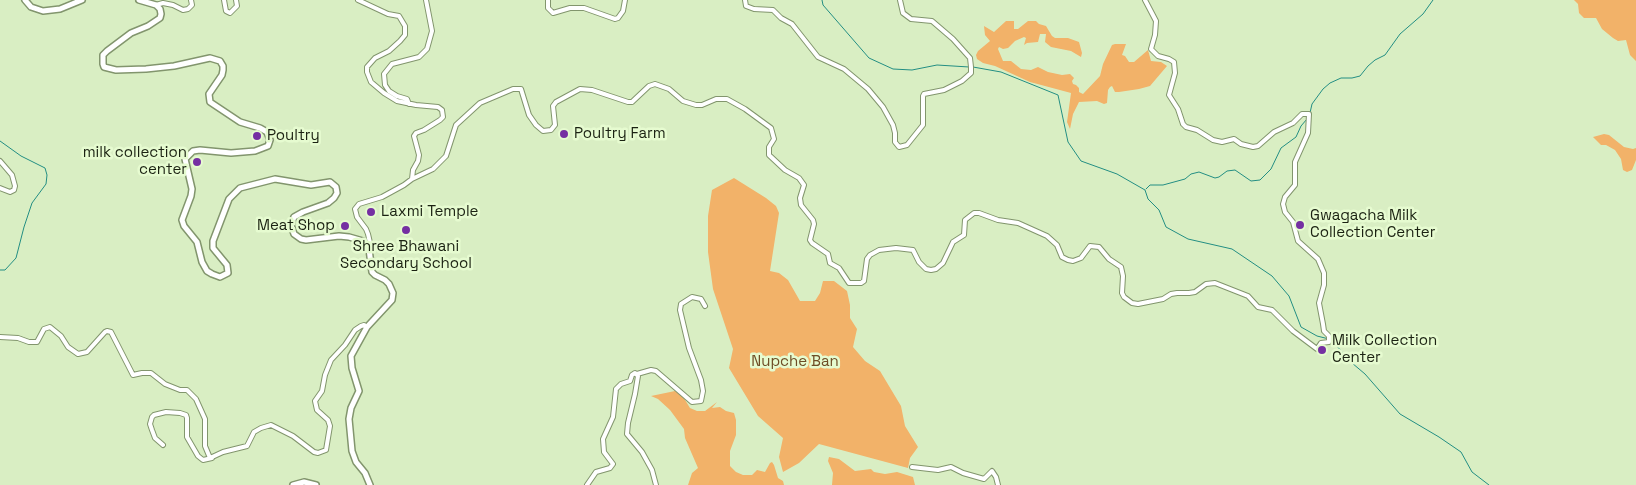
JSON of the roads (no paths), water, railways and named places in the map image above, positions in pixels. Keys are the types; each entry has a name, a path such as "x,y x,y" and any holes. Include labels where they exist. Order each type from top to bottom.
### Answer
{"street":[{"path":"25,0 31,7 42,11 60,8 82,0"},
{"path":"139,0 156,5 173,5 184,10 192,5 192,0"},
{"path":"224,0 224,8 227,13 236,8 236,0"},
{"path":"358,0 385,13 399,16 403,20 406,32 403,38 389,51 372,61 367,67 371,82 384,94 397,101 441,109 443,117 431,127 416,133 414,136 419,154 412,178"},
{"path":"409,104 407,99 389,91 385,85 384,74 392,64 419,56 427,49 432,31 426,0"},
{"path":"548,0 548,8 553,13 570,8 584,8 615,19 618,18 623,10 625,0"},
{"path":"745,0 746,6 754,9 773,10 781,18 792,24 818,57 844,69 868,89 883,107 893,125 896,133 895,142 899,147 906,145 923,125 923,96 944,90 962,81 971,73 970,58 953,40 932,21 911,20 903,12 900,0"},
{"path":"370,485 352,451 349,419 351,408 359,391 352,368 351,356 367,327 393,297 389,284 372,272 370,240 366,228 357,217 355,209 359,204 382,197 412,178 434,169 446,156 456,124 484,100 513,89 521,89 523,91 529,115 536,126 544,131 551,130 555,125 553,106 556,102 580,89 592,90 632,102 649,86 655,84 669,89 683,101 696,105 702,105 716,99 727,99 745,109 771,128 774,139 769,147 768,155 785,170 799,178 804,185 800,198 801,205 813,220 814,224 810,240 812,244 828,254 830,263 839,268 849,283 861,283 864,280 867,259 873,252 879,250 896,248 913,250 919,262 926,269 936,269 943,263 954,242 964,234 964,220 974,213 979,213 998,220 1018,224 1047,236 1057,246 1062,257 1068,260 1073,261 1081,258 1090,246 1099,247 1121,267 1124,276 1122,293 1132,303 1138,304 1163,299 1171,294 1195,292 1206,284 1216,283 1248,296 1258,307 1272,310 1293,331 1317,349 1321,343 1329,342 1319,303 1324,285 1324,273 1318,259 1298,241 1294,222 1285,212 1283,204 1285,197 1295,185 1295,162 1308,132 1309,114 1302,114 1293,123 1274,132 1258,146 1253,147 1241,144 1234,139 1222,142 1213,140 1197,130 1186,127 1183,124 1178,108 1169,96 1175,73 1174,62 1158,56 1151,49 1156,35 1156,21 1145,0"},
{"path":"156,5 160,9 160,18 148,26 131,33 103,55 104,67 116,70 146,69 174,66 210,58 220,61 223,66 222,76 209,94 210,102 240,122 267,132 270,140 268,146 255,151 231,154 200,150 193,151 185,159 192,189 182,220 184,226 197,242 202,262 208,270 220,277 228,273 228,268 217,254 213,245 218,226 232,194 240,188 274,179 311,185 333,183 337,190 334,198 328,203 294,217 291,225 293,232 297,237 306,240 340,236 353,238 367,245 370,255"},
{"path":"0,161 12,175 15,186 14,190 10,192 0,188"},
{"path":"587,485 596,472 610,468 613,464 604,452 603,439 613,417 616,389 621,384 630,381 632,375 651,370 656,371 692,402 701,401 703,391 701,380 688,348 680,310 681,304 692,298 701,299 705,306"},
{"path":"163,445 156,438 150,424 154,415 166,412 184,414 187,418 187,437 198,456 203,460 223,452 247,446 254,432 269,426 290,433 314,452 318,453 326,450 330,426 328,420 317,410 315,402 322,392 331,360 345,345 355,330 364,325 367,327"},
{"path":"0,337 37,342 44,329 50,327 61,336 68,347 78,354 87,352 105,332 111,332 133,375 151,373 165,384 180,390 187,390 196,399 206,419 206,452 212,458"},
{"path":"637,374 627,434 650,465 656,485"},
{"path":"912,467 938,470 951,467 963,473 984,479 992,471 998,485"},
{"path":"293,485 304,482 316,485"}],"waterway":[{"path":"822,0 823,5 869,58 893,69 912,70 937,65 969,67"},
{"path":"1310,113 1312,104 1323,89 1341,78 1360,76 1375,60 1385,55 1400,34 1423,14 1433,0"},
{"path":"973,67 1001,72 1058,95 1068,142 1081,161 1117,174 1145,190 1148,199 1159,210 1166,227 1188,239 1232,249 1272,276 1289,296 1301,327 1334,343 1365,374 1400,414 1461,452 1472,472 1489,485"},
{"path":"1146,189 1150,185 1163,185 1185,179 1191,174 1199,172 1215,178 1227,171 1235,170 1251,181 1260,180 1271,169 1281,148 1296,137 1307,119"},
{"path":"0,141 21,156 45,168 47,175 46,184 32,203 16,258 5,270 0,270"}],"place":[{"name":"Poultry Farm","path":"564,134"},
{"name":"Poultry","path":"257,136"},
{"name":"milk collection center","path":"197,162"},
{"name":"Laxmi Temple","path":"371,212"},
{"name":"Gwagacha Milk Collection Center","path":"1300,225"},
{"name":"Meat Shop","path":"345,226"},
{"name":"Shree Bhawani Secondary School","path":"406,230"},
{"name":"Milk Collection Center","path":"1322,350"}],"park label":[{"name":"Nupche Ban","path":"795,362"}]}
